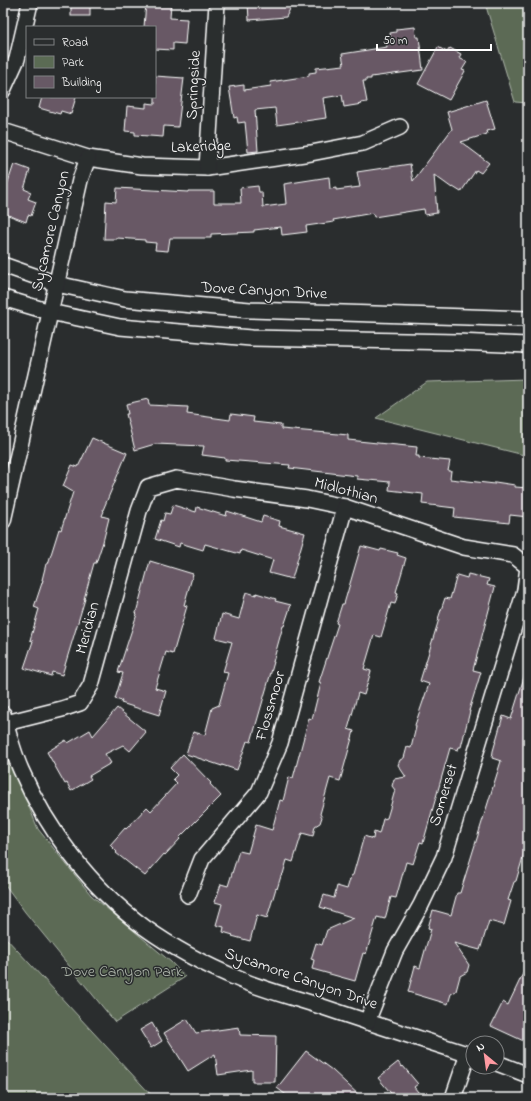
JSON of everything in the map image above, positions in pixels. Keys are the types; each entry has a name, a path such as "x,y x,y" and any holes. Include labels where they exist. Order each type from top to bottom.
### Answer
{"street":[{"path":"3,90 17,59 30,3"},
{"name":"Springside","path":"207,168 217,3"},
{"name":"Lakeridge","path":"3,131 88,158 142,166 207,168 311,153 363,142 400,127"},
{"name":"Sycamore Canyon","path":"50,312 80,180 88,158"},
{"name":"Dove Canyon Drive","path":"3,265 57,284 125,299 250,310 528,319"},
{"path":"3,298 50,312 120,327 251,338 457,342 528,345"},
{"path":"3,521 50,312"},
{"name":"Midlothian","path":"148,487 176,479 307,499 345,507 464,547 513,555 528,567"},
{"name":"Meridian","path":"4,718 62,709 80,703 91,685 139,511 148,487"},
{"name":"Flossmoor","path":"188,895 202,859 259,792 280,743 345,507"},
{"name":"Somerset","path":"366,1022 395,951 421,904 444,857 526,590 528,567"},
{"name":"Sycamore Canyon Drive","path":"4,718 21,770 46,818 68,850 92,880 116,904 143,926 169,944 242,981 465,1053"},
{"path":"505,1066 528,1075"},
{"path":"453,1098 465,1069"}],"green space":[{"path":"485,3 528,3 528,103 515,102"},
{"path":"528,379 528,456 376,418 427,382"},
{"name":"Dove Canyon Park","path":"3,743 38,829 91,895 171,962 185,977 115,1022 25,912 3,882"},
{"path":"3,932 5,937 154,1098 3,1098"}],"building":[{"path":"71,3 90,3 90,16 71,16"},
{"path":"146,3 171,3 170,18 187,19 185,44 173,43 173,50 156,49 156,26 144,26"},
{"path":"248,3 293,3 286,17 249,20"},
{"path":"415,27 416,37 419,37 423,70 366,79 366,81 363,81 367,102 361,103 362,104 344,107 342,95 323,98 326,118 277,125 275,108 255,110 258,151 248,152 245,122 238,123 237,117 234,118 229,87 244,85 244,90 271,86 270,82 309,76 309,73 316,72 316,68 344,65 342,54 387,47 386,40 391,39 390,33 396,32 396,29"},
{"path":"438,47 447,52 450,48 461,54 459,58 467,62 462,70 465,71 449,100 418,84"},
{"path":"156,76 184,78 178,127 164,126 163,137 135,135 135,132 125,131 127,106 146,108 146,103 155,104"},
{"path":"42,98 76,98 71,114 61,111 60,114 39,108"},
{"path":"486,100 495,129 486,131 487,134 461,142 489,163 481,173 476,170 461,192 453,187 452,188 434,175 437,213 425,215 424,209 374,217 373,213 333,220 334,222 306,226 307,232 282,235 281,227 254,230 254,232 211,234 211,238 170,238 168,251 155,250 156,243 145,242 145,240 117,238 104,239 106,201 116,202 117,188 188,192 214,191 214,203 241,203 240,188 258,186 259,192 262,192 263,207 286,204 284,184 329,177 330,189 336,188 336,190 360,187 357,172 410,164 413,181 452,129 447,112"},
{"path":"14,164 30,170 24,189 31,192 28,199 36,202 31,216 28,215 26,222 3,213 3,197"},
{"path":"148,399 149,405 188,407 187,414 230,420 231,414 254,417 253,422 281,425 281,429 348,435 348,440 417,447 416,456 419,456 419,458 450,461 448,471 451,471 450,479 495,484 495,482 515,485 515,487 528,488 528,517 510,515 509,523 454,517 455,508 422,504 423,494 389,490 390,482 357,479 357,476 289,468 290,465 225,460 225,458 202,455 204,446 155,444 135,450 126,414 128,414 126,404"},
{"path":"92,438 127,453 103,510 102,516 109,518 96,563 94,563 85,599 62,675 52,672 51,676 24,668 33,641 30,640 39,609 34,607 43,580 46,564 48,564 59,529 61,530 73,492 63,486 72,465 78,467"},
{"path":"173,505 196,512 197,507 226,516 227,511 261,522 263,516 280,521 279,526 305,533 292,579 269,573 273,560 241,550 240,554 205,544 203,550 180,543 179,547 155,539 161,520 163,521 165,513 170,514"},
{"path":"361,546 380,551 381,549 398,553 397,555 406,558 396,592 398,593 395,604 391,603 381,637 374,635 364,669 371,671 364,695 358,693 348,729 354,731 340,781 330,778 320,814 322,817 320,823 315,826 313,836 302,833 293,862 287,860 277,889 276,888 267,918 257,915 250,941 232,936 233,935 223,932 224,927 216,925 222,904 215,902 221,884 228,886 239,851 248,853 256,825 272,830 280,800 283,801 289,777 293,778 309,718 312,719 321,683 319,682"},
{"path":"150,561 193,574 184,605 187,606 173,654 166,652 155,688 166,691 159,715 121,703 122,701 115,699 123,673 118,672 137,614 136,613"},
{"path":"468,574 489,579 487,585 495,587 473,670 481,672 469,711 461,747 459,747 458,750 450,748 423,843 420,842 413,864 406,862 396,898 391,897 385,919 377,917 366,954 363,953 355,981 312,969 314,960 311,959 316,943 322,945 327,930 354,918 320,907 324,895 334,898 337,886 347,889 351,876 353,875 364,836 373,839 374,832 379,834 383,819 387,818 395,790 392,786 394,779 406,777 398,765 400,760 404,758 407,747 411,748 416,727 415,725 429,684 420,681 438,619 445,598 450,599 457,575 467,578"},
{"path":"246,592 256,595 256,593 276,599 275,601 291,605 283,626 251,742 247,741 237,770 186,754 193,732 205,735 212,708 219,705 228,673 223,672 232,642 216,638 222,614 239,619"},
{"path":"525,674 528,674 528,840 516,881 514,882 508,900 511,901 504,925 489,921 480,950 454,943 469,965 467,972 460,976 456,991 451,994 448,1004 408,992 415,966 420,968 431,929 428,928 433,910 451,915 457,893 460,893 501,761 492,758 503,716 511,719"},
{"path":"117,708 146,732 130,751 123,745 105,754 111,763 89,776 91,779 71,791 67,783 65,784 47,752 66,740 68,743 90,730 93,736"},
{"path":"183,754 211,783 210,784 221,796 179,838 180,839 165,855 164,854 145,876 116,853 117,852 110,845 147,807 151,811 177,783 173,779 177,775 170,768"},
{"path":"528,963 528,1043 491,1026 503,1002 508,1005"},
{"path":"187,1019 196,1033 239,1027 240,1035 276,1036 275,1082 252,1082 252,1070 218,1075 215,1054 188,1071 164,1033"},
{"path":"152,1023 162,1041 151,1048 140,1030"},
{"path":"306,1051 332,1070 362,1098 290,1098 277,1088"},
{"path":"398,1062 418,1084 414,1087 423,1098 395,1098 378,1078"}]}
